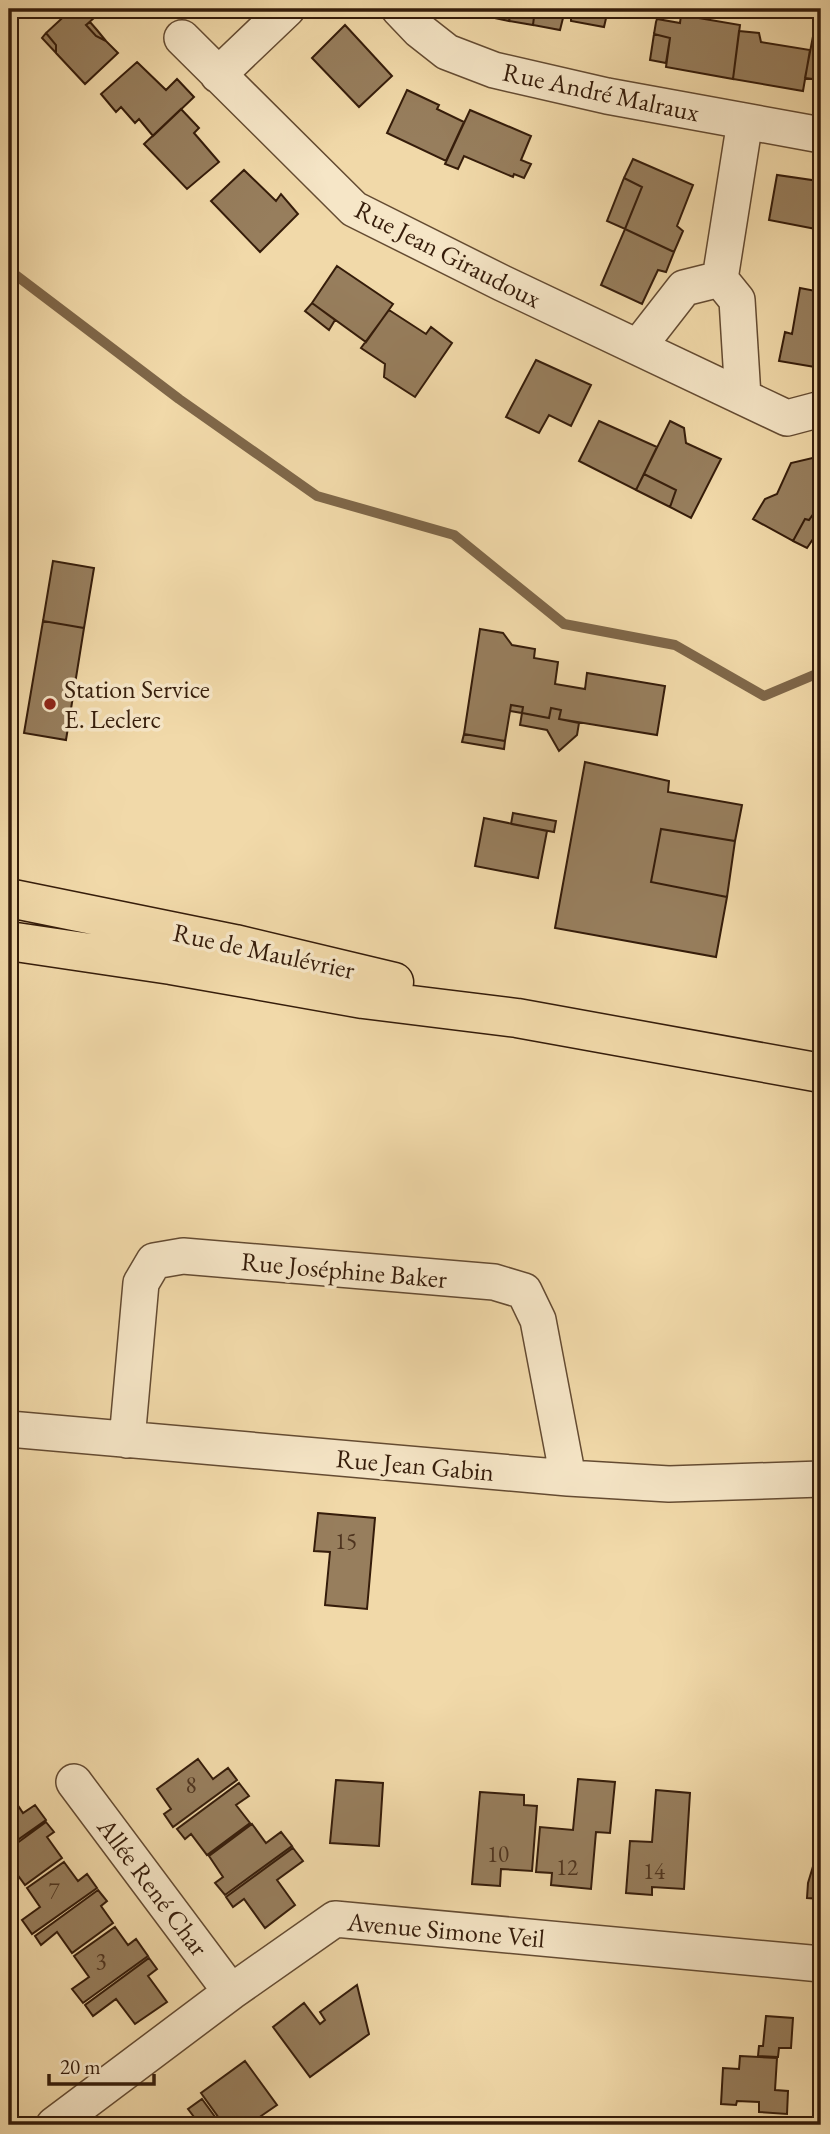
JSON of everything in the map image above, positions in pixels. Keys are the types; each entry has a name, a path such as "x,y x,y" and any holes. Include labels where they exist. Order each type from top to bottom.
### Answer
{"main road":[{"name":"Rue de Maulévrier","path":"9,898 367,974 517,1017"},
{"name":"Rue de Maulévrier","path":"9,941 171,965 363,999 517,1017 821,1073"}],"street":[{"path":"218,75 287,9"},
{"name":"Rue André Malraux","path":"399,9 419,30 447,52 494,70 607,96 821,135"},
{"name":"Rue Jean Giraudoux","path":"182,38 354,209 502,283 787,418 821,409"},
{"path":"743,397 737,300 720,279 745,121"},
{"path":"638,347 684,288 720,279"},
{"name":"Rue Joséphine Baker","path":"127,1440 141,1283 154,1261 183,1256 494,1282 524,1291 538,1320 568,1478"},
{"name":"Rue Jean Gabin","path":"9,1429 568,1478 669,1484 821,1479"},
{"name":"Allée René Char","path":"74,1782 231,1992"},
{"name":"Avenue Simone Veil","path":"54,2125 231,1992 335,1919 821,1964"}],"building":[{"path":"72,9 85,9 94,18 86,25 118,53 85,84 56,53 56,45 46,33"},
{"path":"502,9 512,9 509,21 495,18"},
{"path":"512,9 535,9 533,25 509,21"},
{"path":"535,9 635,9 630,18 607,14 604,27 571,21 571,15 564,14 560,30 533,25"},
{"path":"681,15 740,25 733,79 666,67 670,38 654,34 656,22 657,19 680,23"},
{"path":"90,22 106,41 96,36 86,25"},
{"path":"345,25 392,76 359,107 312,58"},
{"path":"739,31 759,33 761,42 810,50 803,91 733,79"},
{"path":"814,31 821,32 821,80 805,78"},
{"path":"46,33 56,45 56,53 42,38"},
{"path":"654,34 670,38 666,63 650,60"},
{"path":"137,62 166,90 177,79 194,97 153,136 139,119 135,123 121,107 116,112 101,94"},
{"path":"407,90 439,105 437,109 464,122 446,161 387,133"},
{"path":"181,109 199,128 194,133 219,162 187,189 144,144"},
{"path":"470,110 531,136 521,160 531,164 524,178 514,174 513,177 464,156 458,169 445,164"},
{"path":"633,159 693,185 677,226 683,231 674,252 625,229 642,187 624,178"},
{"path":"821,167 821,230 769,220 777,175 819,181"},
{"path":"244,170 276,201 281,194 298,214 260,252 211,201"},
{"path":"624,178 642,187 625,229 607,221"},
{"path":"625,229 674,252 666,272 658,270 642,304 601,285"},
{"path":"337,266 393,304 366,342 312,303"},
{"path":"800,288 821,292 821,368 779,361 785,332 792,334"},
{"path":"312,303 335,320 329,330 305,311"},
{"path":"389,310 426,334 431,327 452,343 415,397 384,377 385,364 361,348"},
{"path":"536,360 591,385 571,426 549,415 539,433 506,417"},
{"path":"599,421 657,447 636,490 579,461"},
{"path":"670,421 684,428 686,443 721,459 691,518 670,507 676,490 644,474"},
{"path":"821,456 821,503 809,520 805,519 793,541 753,519 765,499 777,494 791,463"},
{"path":"644,474 676,490 670,507 636,490"},
{"path":"821,503 821,527 807,548 793,541 805,519 809,520"},
{"path":"53,561 94,568 84,628 43,621"},
{"name":"Station Service E. Leclerc","path":"43,621 84,628 66,740 24,733"},
{"path":"480,629 503,633 512,645 535,649 534,658 558,662 555,684 585,689 587,673 665,686 657,735 559,719 561,710 551,708 549,718 522,713 523,707 511,705 505,741 464,734"},
{"path":"511,705 523,707 522,713 510,711"},
{"path":"551,708 561,710 559,719 579,723 577,735 559,751 547,730 520,725 522,713 549,718"},
{"path":"464,734 505,741 504,749 462,742"},
{"path":"585,762 669,781 668,792 742,805 735,841 661,829 651,882 727,897 716,957 555,928"},
{"path":"513,813 556,821 554,832 511,824"},
{"path":"484,818 547,831 538,878 475,866"},
{"path":"661,829 735,841 727,897 651,882"},
{"path":"318,1513 375,1518 367,1609 325,1605 330,1552 314,1551"},
{"path":"198,1759 213,1779 228,1768 237,1780 173,1827 164,1814 171,1809 157,1789"},
{"path":"578,1779 615,1782 610,1833 596,1832 591,1889 551,1885 552,1873 536,1872 540,1827 573,1830"},
{"path":"336,1780 383,1783 379,1846 330,1843"},
{"path":"239,1783 249,1796 236,1805 250,1823 207,1855 191,1834 185,1839 177,1829"},
{"path":"656,1790 690,1793 684,1889 652,1887 652,1895 626,1893 630,1841 652,1842"},
{"path":"9,1792 23,1813 35,1805 46,1820 9,1846"},
{"path":"480,1792 524,1795 524,1805 537,1806 532,1871 501,1869 500,1886 472,1884"},
{"path":"46,1822 54,1832 47,1837 62,1858 25,1885 11,1866 9,1867 9,1849"},
{"path":"252,1824 266,1843 281,1832 292,1846 225,1895 215,1883 223,1877 209,1856"},
{"path":"821,1840 821,1899 807,1898 808,1883"},
{"path":"293,1848 303,1861 277,1880 295,1905 265,1928 244,1899 233,1907 226,1897"},
{"path":"64,1862 78,1881 87,1874 97,1888 32,1934 22,1920 40,1907 27,1888"},
{"path":"98,1890 107,1901 101,1906 113,1923 72,1953 57,1932 41,1945 35,1936"},
{"path":"115,1927 128,1945 136,1939 148,1956 83,2003 72,1989 89,1977 74,1956"},
{"path":"149,1958 157,1969 148,1976 167,2002 135,2024 116,1999 93,2016 85,2005"},
{"path":"357,1985 369,2034 310,2077 273,2027 304,2003 320,2024 325,2020 320,2012"},
{"path":"766,2016 793,2018 791,2048 779,2048 778,2057 758,2056 759,2046 763,2046"},
{"path":"740,2056 777,2058 775,2090 788,2091 787,2114 759,2112 759,2102 737,2101 736,2105 721,2104 723,2068 739,2069"},
{"path":"245,2061 277,2105 248,2125 224,2125 201,2093"},
{"path":"202,2099 221,2125 182,2125 194,2117 188,2109"}],"waterway":[{"path":"9,270 179,399 317,496 454,535 564,624 675,645 764,696 821,672"}],"place":[{"name":"Station Service E. Leclerc","path":"50,704"}]}
